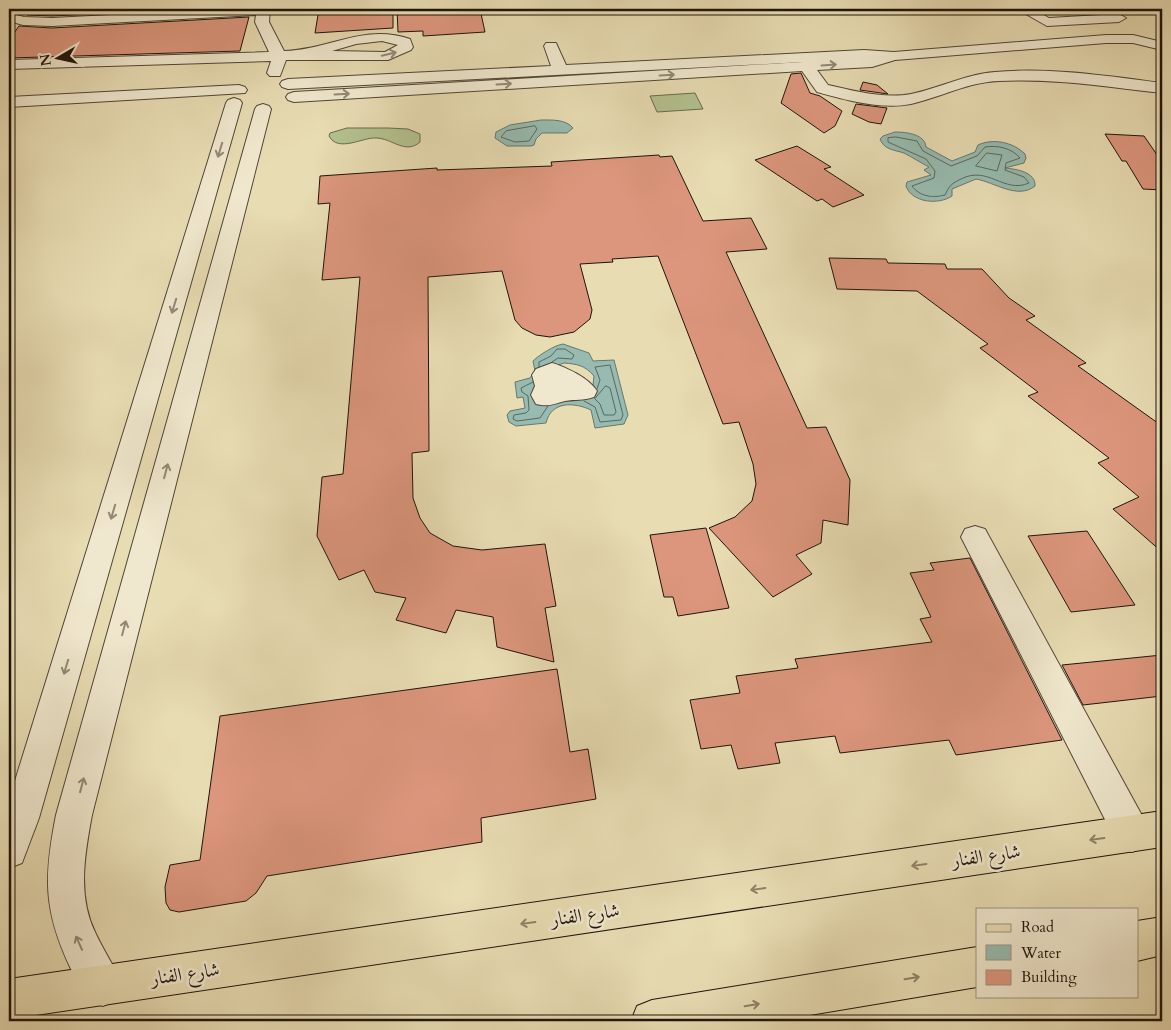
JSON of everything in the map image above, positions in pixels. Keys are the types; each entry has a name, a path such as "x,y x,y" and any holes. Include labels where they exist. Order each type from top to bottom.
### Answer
{"main road":[{"name":"شارع الفنار","path":"9,1000 1147,832"},
{"path":"1138,941 1162,936"},
{"path":"652,1021 976,967"}],"street":[{"path":"1024,9 1046,22 1071,42"},
{"path":"9,16 23,21 52,22 263,10 262,22 279,57"},
{"path":"1046,22 1119,18"},
{"path":"9,65 305,55 371,57 388,56 406,47 405,42 399,39 376,38 357,40 305,55"},
{"path":"9,113 560,70 864,54 894,56 1133,39 1162,46"},
{"path":"551,46 560,70"},
{"path":"9,102 806,66 872,62 894,56"},
{"path":"9,850 260,92 279,57"},
{"path":"806,66 823,89 864,98 908,100 963,83 997,76 1102,80 1162,88"},
{"path":"103,986 77,941 69,916 64,883 67,849 260,92"},
{"path":"975,537 1147,832"}],"green space":[{"path":"695,93 703,109 657,112 650,96"},
{"path":"347,128 408,129 420,134 420,142 409,147 382,139 371,138 344,144 333,141 329,136 330,133"}],"water":[{"path":"554,120 566,123 573,128 567,133 542,133 536,139 534,145 531,146 507,146 495,138 496,132 510,125"},
{"path":"895,132 909,133 919,137 926,147 952,161 975,152 978,145 984,143 1003,142 1009,144 1025,154 1026,158 1024,163 1005,168 1020,170 1029,174 1035,186 1028,190 1014,191 976,179 952,189 952,196 947,199 926,201 920,199 909,192 906,186 907,182 931,175 924,170 929,167 904,153 890,149 882,143 880,139 883,136"},
{"path":"563,344 589,353 593,361 614,360 628,415 624,424 595,428 591,410 571,405 558,407 549,416 546,423 516,426 509,422 507,415 510,411 525,408 523,397 517,398 515,382 530,378 535,371 533,361","holes":["564,363 580,366 591,372 594,376 593,385 589,386 555,366"]}],"building":[{"path":"32,9 196,9 52,16 27,15"},
{"path":"319,9 393,9 393,28 315,33"},
{"path":"397,9 480,9 485,32 423,36 423,31 398,32"},
{"path":"249,17 240,51 9,58 9,40 19,26 52,28"},
{"path":"801,73 810,93 820,96 842,111 835,126 824,133 781,103 791,74"},
{"path":"863,82 877,85 888,94 860,90"},
{"path":"856,104 887,108 881,124 869,122 852,114"},
{"path":"1105,134 1144,136 1162,162 1162,190 1143,189 1126,161 1122,161"},
{"path":"797,146 831,167 824,169 864,195 833,207 822,199 817,201 755,160"},
{"path":"659,155 660,157 672,156 703,221 751,218 767,249 726,252 807,428 826,427 850,480 848,525 823,520 821,543 796,555 812,574 773,597 709,528 735,517 752,501 756,484 753,464 739,422 723,424 658,256 612,259 613,262 580,264 592,310 590,319 574,332 550,337 536,335 522,328 515,320 502,271 428,277 429,451 412,453 413,498 420,518 430,533 453,546 482,550 545,544 556,606 545,608 554,662 497,647 493,617 456,610 446,633 396,620 406,598 375,592 364,570 339,580 317,536 322,477 343,474 360,277 322,280 330,203 318,204 320,176 437,168 437,170 552,166 551,162"},
{"path":"829,258 886,259 888,263 945,264 947,269 982,269 1009,298 1035,316 1026,320 1086,363 1078,366 1162,426 1162,552 1113,509 1139,497 1098,463 1109,458 1028,396 1038,392 980,348 988,344 917,291 837,289"},
{"path":"706,528 729,608 678,616 673,597 664,597 650,535"},
{"path":"1087,531 1135,605 1071,612 1028,536"},
{"path":"970,558 1062,740 956,755 949,740 840,753 835,736 775,743 780,763 738,769 731,745 701,749 690,700 740,693 736,676 798,668 795,659 932,642 920,619 931,617 910,573 934,570 930,563"},
{"path":"1162,655 1162,696 1083,705 1062,665"},
{"path":"557,669 570,752 588,749 596,799 481,818 482,842 267,876 256,893 246,901 179,912 170,910 166,903 165,887 170,865 200,860 220,716"}]}
